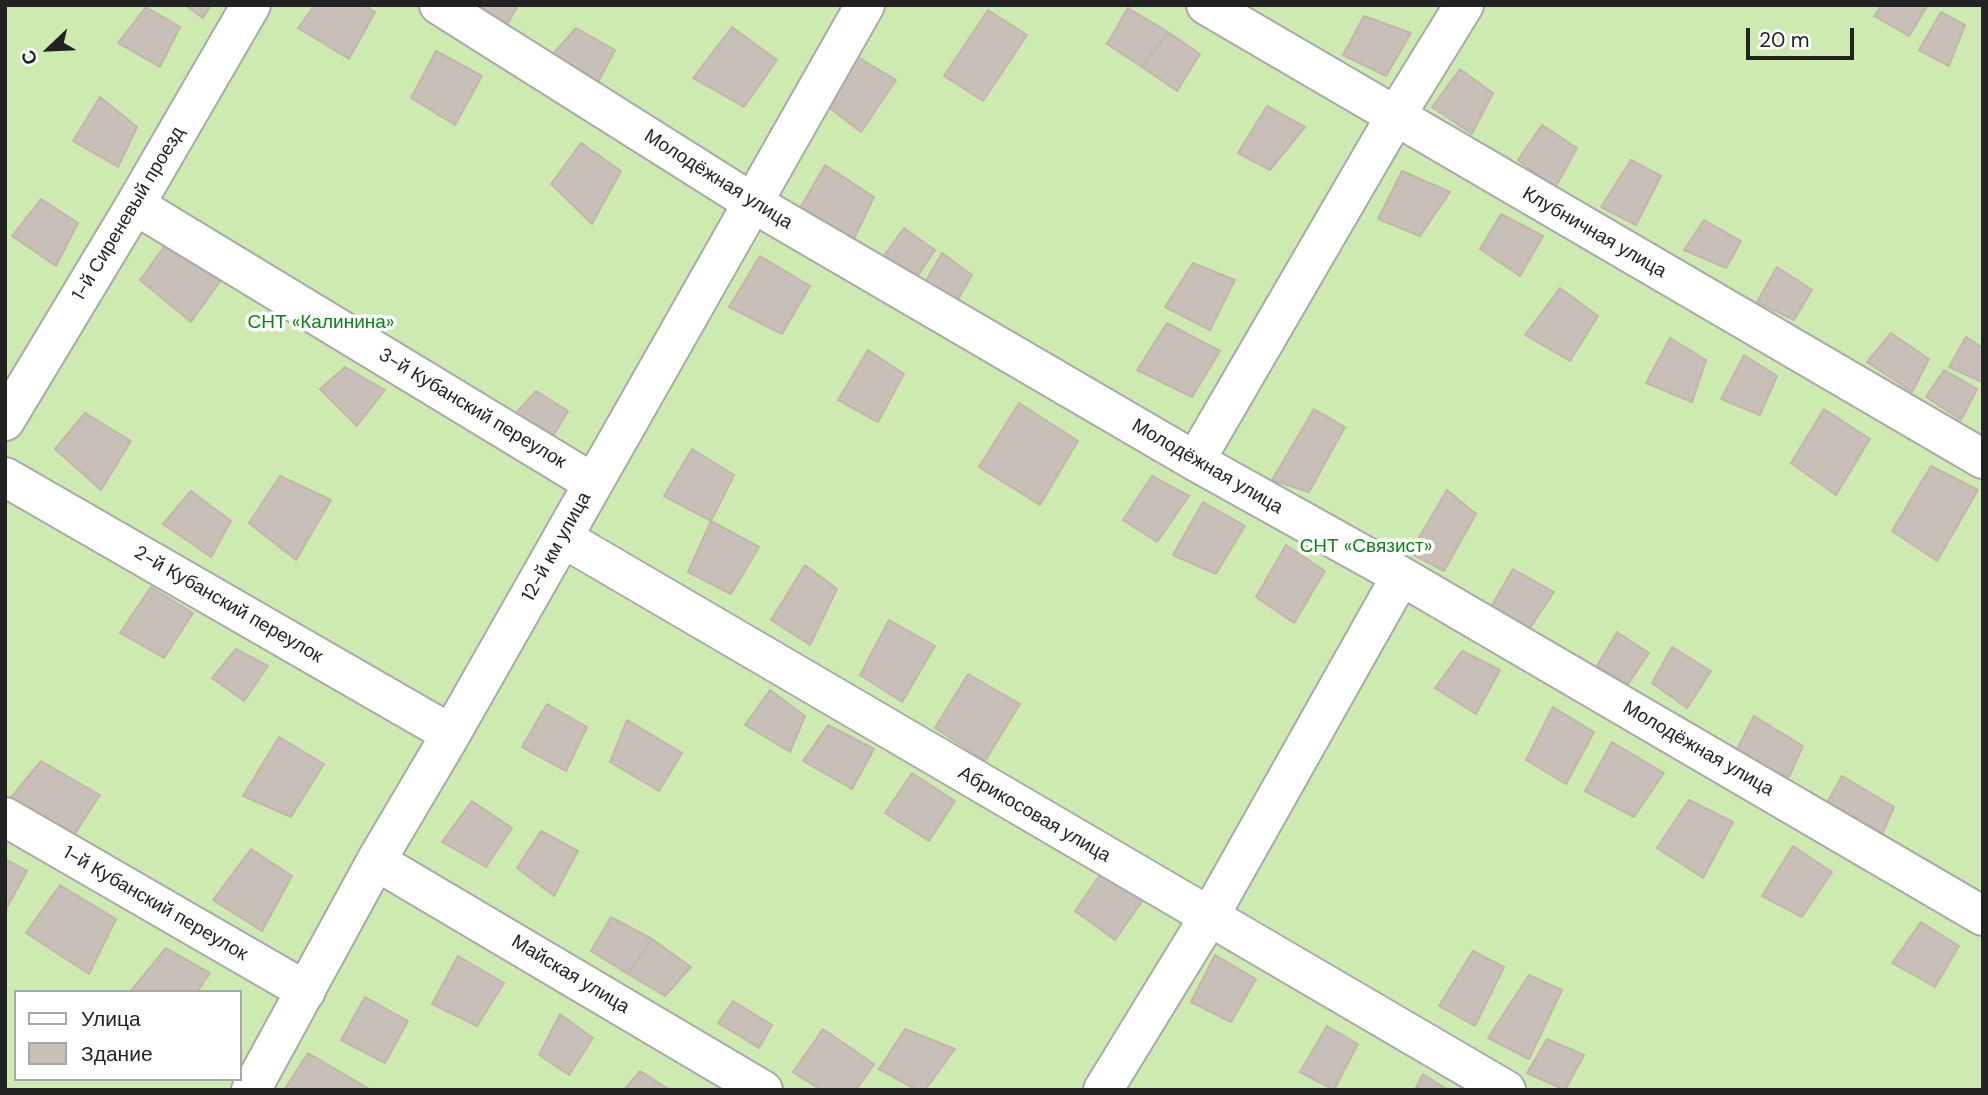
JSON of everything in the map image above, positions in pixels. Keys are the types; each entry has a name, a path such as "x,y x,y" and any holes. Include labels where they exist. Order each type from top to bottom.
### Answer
{"street":[{"name":"1-й Сиреневый проезд","path":"5,421 251,5"},
{"name":"Молодёжная улица","path":"439,5 753,203 1195,461 1401,576 1983,916"},
{"name":"12-й км улица","path":"251,1090 376,861 563,538 865,5"},
{"name":"Клубничная улица","path":"1206,5 1983,459"},
{"path":"1195,461 1395,117 1464,5"},
{"name":"3-й Кубанский переулок","path":"135,205 593,483"},
{"name":"2-й Кубанский переулок","path":"5,477 451,734"},
{"name":"Абрикосовая улица","path":"563,538 1506,1090"},
{"path":"1103,1090 1209,917 1401,576"},
{"name":"1-й Кубанский переулок","path":"5,817 306,991"},
{"name":"Майская улица","path":"376,861 763,1090"}],"green space":[{"name":"СНТ «Связист»","path":"5,5 1983,5 1983,1090 5,1090"}],"building":[{"path":"185,5 211,5 203,18"},
{"path":"315,5 364,5 375,12 349,59 298,28"},
{"path":"472,5 518,5 503,32"},
{"path":"1882,5 1928,5 1909,36 1874,16"},
{"path":"146,7 180,27 160,67 118,43"},
{"path":"1128,8 1168,32 1142,67 1107,44"},
{"path":"988,10 1027,35 983,101 944,76"},
{"path":"1941,12 1965,25 1949,66 1919,50"},
{"path":"1364,16 1411,33 1386,76 1343,55"},
{"path":"732,27 777,60 744,107 693,78"},
{"path":"576,28 615,50 596,86 545,63"},
{"path":"1168,32 1200,54 1177,91 1142,67"},
{"path":"436,51 482,76 455,125 411,98"},
{"path":"853,54 896,80 861,132 824,104"},
{"path":"1460,69 1493,93 1472,134 1432,107"},
{"path":"100,97 137,127 118,167 73,141"},
{"path":"1267,106 1305,127 1270,170 1238,153"},
{"path":"1542,125 1577,148 1555,188 1518,160"},
{"path":"581,143 621,171 592,224 551,184"},
{"path":"1631,160 1661,176 1636,225 1601,207"},
{"path":"825,165 874,197 853,241 799,210"},
{"path":"1402,171 1450,192 1420,236 1378,219"},
{"path":"41,199 78,223 56,266 12,236"},
{"path":"1501,214 1543,236 1520,276 1480,249"},
{"path":"1704,220 1741,241 1726,268 1684,250"},
{"path":"904,228 935,250 913,283 880,261"},
{"path":"169,240 223,277 191,322 140,280"},
{"path":"942,253 972,275 953,308 923,286"},
{"path":"760,256 810,286 782,334 729,307"},
{"path":"1193,263 1235,280 1210,330 1165,307"},
{"path":"1777,267 1812,290 1794,320 1757,302"},
{"path":"1560,288 1598,316 1570,361 1525,335"},
{"path":"1167,323 1220,351 1192,397 1137,370"},
{"path":"1891,333 1929,359 1912,392 1867,362"},
{"path":"1966,337 1983,348 1982,382 1949,367"},
{"path":"1670,338 1706,360 1692,402 1646,383"},
{"path":"868,350 904,374 878,422 838,400"},
{"path":"1744,355 1777,376 1760,415 1721,399"},
{"path":"345,367 385,390 357,426 320,389"},
{"path":"1944,370 1977,389 1961,420 1926,397"},
{"path":"536,391 568,411 548,445 508,422"},
{"path":"1019,403 1078,441 1040,505 979,467"},
{"path":"1314,409 1345,427 1309,492 1272,480"},
{"path":"1824,409 1870,439 1836,495 1791,463"},
{"path":"85,413 131,441 101,490 55,449"},
{"path":"692,449 734,475 711,521 664,496"},
{"path":"1931,466 1978,490 1937,561 1892,531"},
{"path":"280,476 331,500 296,560 249,523"},
{"path":"1152,476 1189,496 1157,542 1123,520"},
{"path":"1447,490 1476,514 1444,571 1410,553"},
{"path":"191,491 231,521 211,557 163,524"},
{"path":"1203,502 1245,526 1216,574 1173,555"},
{"path":"711,521 759,547 731,594 688,572"},
{"path":"1286,545 1325,571 1294,623 1256,597"},
{"path":"805,565 837,589 810,645 771,620"},
{"path":"1513,569 1554,592 1526,634 1488,612"},
{"path":"151,587 193,613 164,658 120,633"},
{"path":"889,620 935,646 902,702 860,675"},
{"path":"1617,632 1649,653 1628,684 1597,666"},
{"path":"1672,647 1711,671 1687,708 1652,683"},
{"path":"236,649 268,666 244,701 212,678"},
{"path":"1462,651 1500,670 1476,714 1435,688"},
{"path":"968,674 1020,704 985,761 935,728"},
{"path":"770,690 805,716 790,752 745,725"},
{"path":"547,704 587,727 566,771 522,747"},
{"path":"1553,707 1594,732 1566,784 1526,760"},
{"path":"1754,716 1803,746 1789,777 1733,757"},
{"path":"627,720 682,753 659,791 610,762"},
{"path":"828,725 874,749 852,789 803,761"},
{"path":"279,737 324,764 291,817 243,796"},
{"path":"1612,742 1664,773 1634,817 1585,791"},
{"path":"41,761 100,795 72,838 9,800"},
{"path":"912,773 955,801 929,841 885,813"},
{"path":"1842,776 1894,807 1878,844 1825,806"},
{"path":"1689,800 1733,822 1703,878 1657,848"},
{"path":"472,801 512,828 486,867 442,842"},
{"path":"541,831 578,851 554,896 517,868"},
{"path":"1793,846 1832,872 1802,917 1762,896"},
{"path":"251,849 292,876 262,931 213,900"},
{"path":"5,859 27,871 5,911"},
{"path":"1104,869 1145,897 1115,940 1075,911"},
{"path":"60,885 116,919 89,974 26,933"},
{"path":"611,917 652,939 628,974 591,951"},
{"path":"1921,922 1959,946 1935,987 1892,963"},
{"path":"652,939 691,967 665,996 628,974"},
{"path":"166,948 210,973 198,990 132,990"},
{"path":"1473,951 1504,967 1475,1026 1439,1006"},
{"path":"1215,955 1256,979 1231,1022 1191,1002"},
{"path":"458,956 504,983 477,1026 432,1004"},
{"path":"1529,975 1562,990 1529,1059 1488,1038"},
{"path":"365,997 408,1021 385,1063 341,1040"},
{"path":"733,1001 772,1025 759,1048 718,1023"},
{"path":"560,1014 593,1038 569,1075 539,1055"},
{"path":"1327,1026 1358,1044 1334,1090 1300,1072"},
{"path":"823,1029 874,1064 856,1090 821,1090 793,1072"},
{"path":"905,1029 955,1049 925,1090 917,1090 879,1069"},
{"path":"1547,1039 1584,1055 1565,1090 1527,1073"},
{"path":"308,1053 371,1090 284,1090"},
{"path":"640,1071 670,1090 624,1090"},
{"path":"1423,1074 1448,1090 1415,1090"}],"park label":[{"name":"СНТ «Калинина»","path":"321,323"}]}
